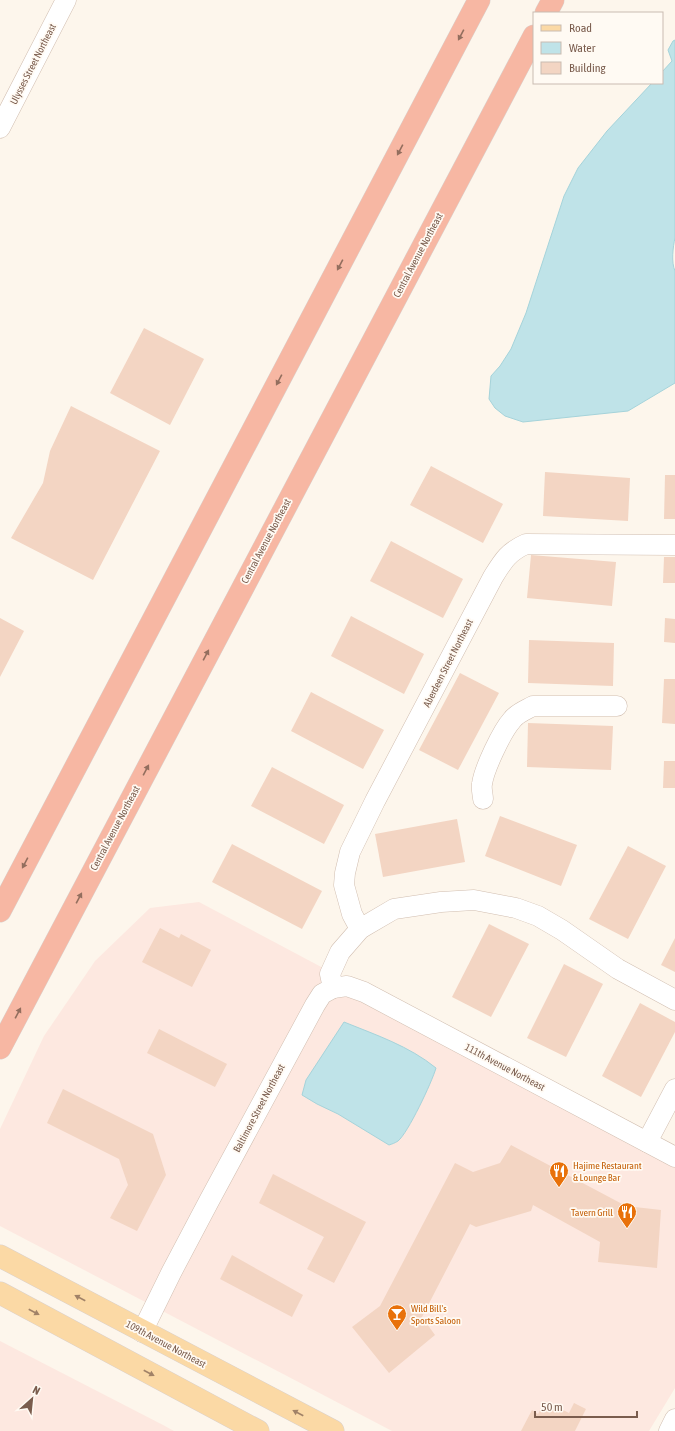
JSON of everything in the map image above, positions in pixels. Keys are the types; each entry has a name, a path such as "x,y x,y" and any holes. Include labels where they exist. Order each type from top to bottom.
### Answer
{"highway":[{"path":"0,911 479,0"},
{"path":"547,12 553,0"},
{"name":"Central Avenue Northeast","path":"0,1048 533,38"}],"main road":[{"name":"109th Avenue Northeast","path":"0,1256 332,1431"},
{"path":"0,1293 258,1431"}],"street":[{"name":"Ulysses Street Northeast","path":"0,128 66,0"},
{"name":"Aberdeen Street Northeast","path":"360,929 352,914 344,885 350,852 375,800 493,577 503,561 514,549 526,544 675,545"},
{"path":"483,799 482,785 485,773 501,738 512,719 522,712 533,706 617,706"},
{"path":"333,988 330,974 340,952 360,929 394,909 441,902 474,900 516,908 538,916 562,930 618,969 675,1000"},
{"name":"111th Avenue Northeast","path":"333,988 347,986 364,992 675,1157"},
{"name":"Baltimore Street Northeast","path":"142,1332 171,1273 315,1005 322,994 333,988"},
{"path":"647,1142 675,1089"},
{"path":"669,1431 675,1420"}],"shaded area":[{"path":"199,902 675,1155 675,1388 649,1431 392,1431 0,1226 0,1129 44,1036 95,961 150,908"},
{"path":"0,1341 163,1425 174,1431 0,1431"}],"water":[{"path":"675,40 675,238 673,259 675,271 675,383 628,411 523,422 505,416 495,408 489,399 491,376 500,366 511,349 526,313 564,196 578,168 607,131 651,84 663,84 663,71 672,61 668,50"},
{"path":"344,1022 380,1036 415,1053 436,1068 425,1095 408,1128 398,1141 389,1145 338,1114 302,1095 306,1080"}],"building":[{"path":"144,328 204,359 170,425 110,393"},
{"path":"71,406 160,451 93,580 11,538 43,483 50,451"},
{"path":"431,466 503,504 483,543 410,505"},
{"path":"545,472 630,478 628,521 543,516"},
{"path":"665,475 675,475 675,519 664,519"},
{"path":"391,541 463,579 443,618 370,581"},
{"path":"531,555 616,562 612,606 527,598"},
{"path":"664,557 675,557 675,583 663,583"},
{"path":"351,616 424,654 404,694 331,656"},
{"path":"0,618 24,631 0,677"},
{"path":"665,618 675,619 675,643 664,642"},
{"path":"529,640 614,643 613,686 528,683"},
{"path":"460,673 499,693 458,770 419,750"},
{"path":"664,679 675,679 675,724 662,723"},
{"path":"311,692 384,730 363,769 291,731"},
{"path":"528,723 613,726 611,770 527,767"},
{"path":"664,761 675,761 675,788 663,788"},
{"path":"272,767 344,805 324,844 251,806"},
{"path":"500,816 577,845 561,886 485,856"},
{"path":"457,819 465,862 383,877 375,834"},
{"path":"232,844 322,891 302,929 212,882"},
{"path":"628,846 666,866 628,939 589,919"},
{"path":"489,924 529,944 491,1017 452,997"},
{"path":"160,928 179,938 181,934 211,950 192,987 142,962"},
{"path":"675,938 675,972 661,965"},
{"path":"564,964 603,984 566,1057 527,1038"},
{"path":"640,1003 675,1022 675,1032 641,1097 602,1076"},
{"path":"159,1029 227,1064 215,1087 147,1053"},
{"path":"63,1089 153,1134 166,1175 137,1231 110,1218 128,1185 119,1159 47,1123"},
{"path":"511,1145 626,1206 661,1210 657,1268 598,1262 600,1242 533,1205 531,1211 476,1227 470,1224 422,1317 435,1335 389,1373 352,1327 380,1306 455,1163 473,1172 500,1163"},
{"path":"273,1174 366,1222 334,1283 307,1269 324,1237 259,1203"},
{"path":"232,1255 303,1295 292,1317 220,1279"},
{"path":"545,1401 569,1413 574,1403 586,1409 575,1431 521,1431 532,1410 538,1414"}],"place":[{"name":"Hajime Restaurant & Lounge Bar","path":"559,1188"},
{"name":"Tavern Grill","path":"627,1229"},
{"name":"Wild Bill's Sports Saloon","path":"397,1331"}]}
